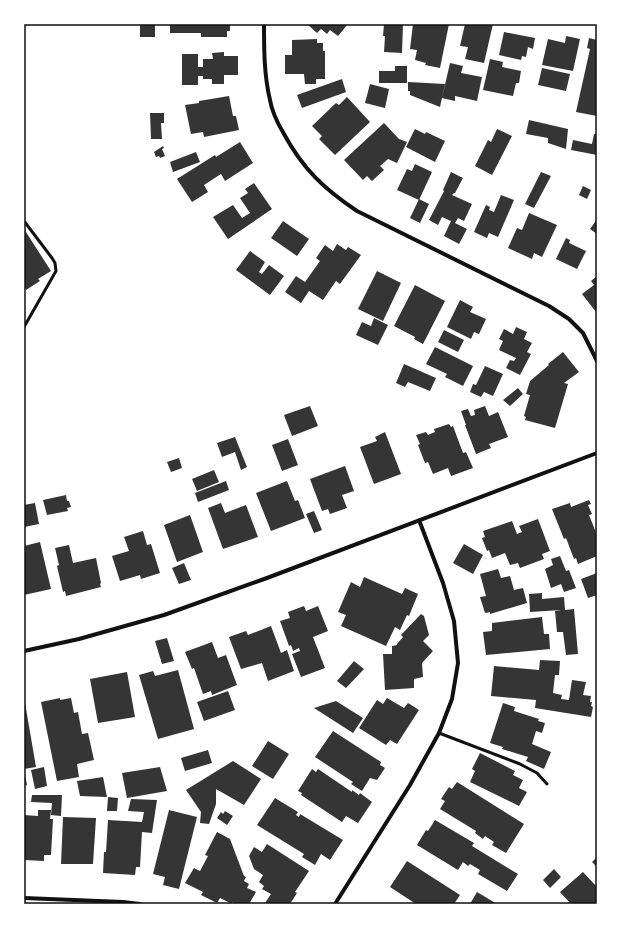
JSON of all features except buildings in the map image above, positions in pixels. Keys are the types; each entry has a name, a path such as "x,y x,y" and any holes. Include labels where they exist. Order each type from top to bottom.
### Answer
{"street":[{"path":"264,24 264,58 270,101 278,123 295,154 314,176 335,196 357,211 549,306 569,320 583,333 597,361"},
{"path":"24,651 79,639 164,615 597,453"},
{"path":"335,904 410,785 440,733 452,699 458,663 454,621 441,576 419,520"},
{"path":"24,898 140,904"}],"lane":[{"path":"24,221 52,258 55,263 56,271 24,327"},
{"path":"440,733 520,764 537,773 547,784"}]}
